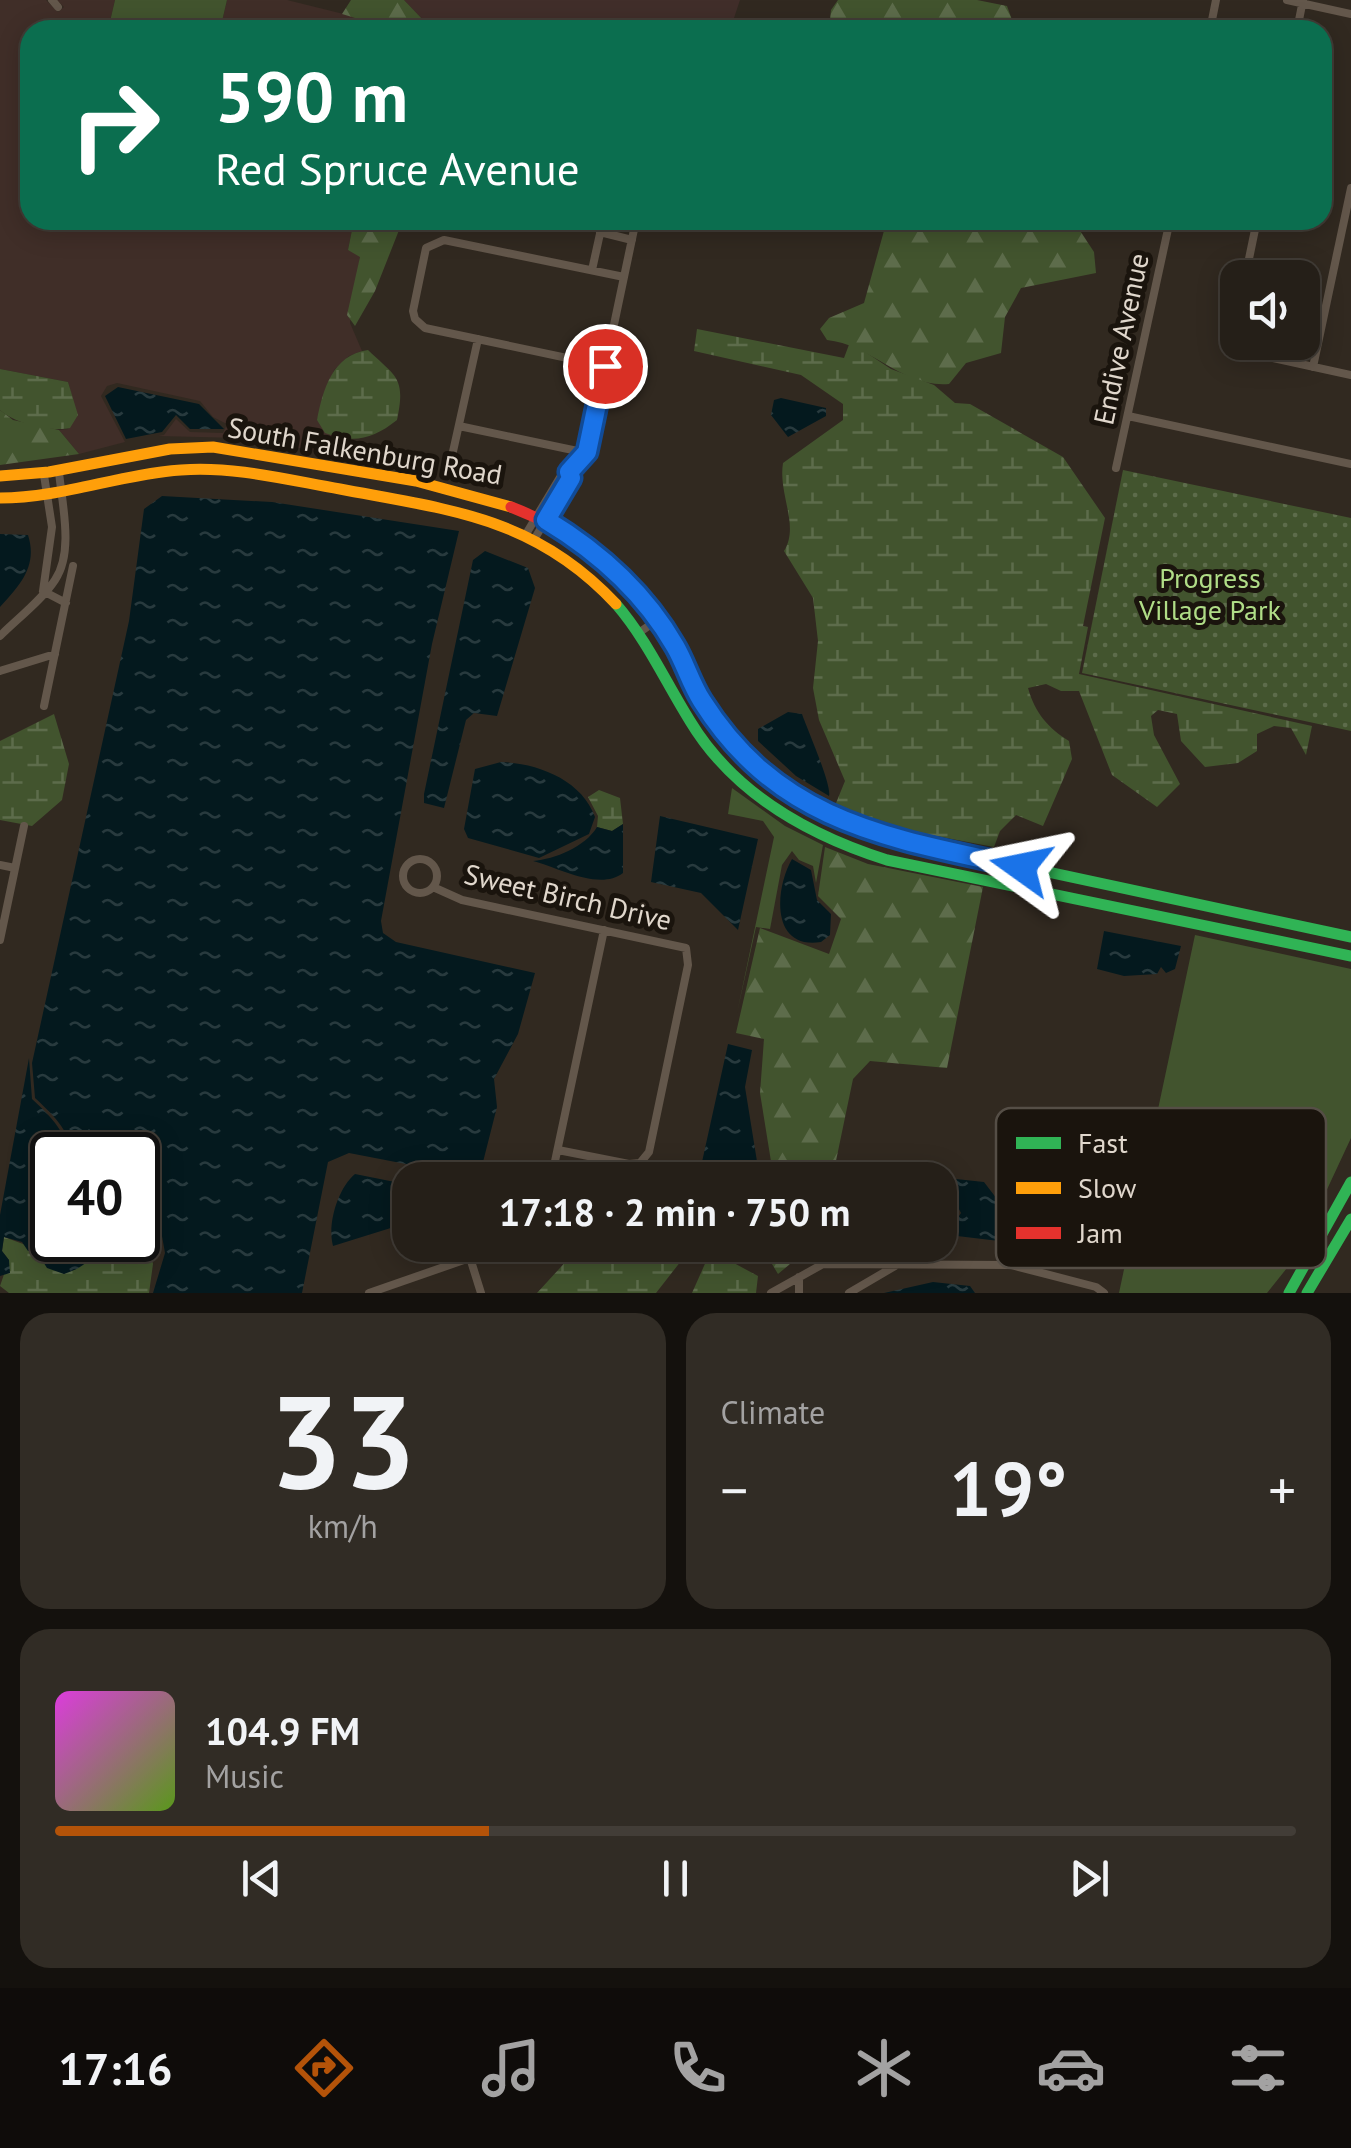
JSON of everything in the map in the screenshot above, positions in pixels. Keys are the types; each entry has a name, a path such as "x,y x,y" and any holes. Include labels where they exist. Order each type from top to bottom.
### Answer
{"street":[{"path":"1287,0 1351,14"},
{"path":"1313,367 1351,188"},
{"path":"530,536 559,487 571,478 569,472 587,452 634,230"},
{"name":"Endive Avenue","path":"1116,468 1168,230"},
{"path":"1248,260 1255,230"},
{"path":"592,270 600,232 632,240"},
{"path":"605,366 425,328 415,319 426,248 444,240 624,277"},
{"path":"450,465 478,339"},
{"path":"1282,360 1351,375"},
{"path":"1128,416 1351,464"},
{"path":"459,426 587,452"},
{"name":"South Falkenburg Road","path":"0,476 44,475 157,450 196,447 276,456 462,489 542,518 613,569 658,620 701,699 732,741 795,798 841,823 890,838 1351,938"},
{"path":"272,477 276,456"},
{"name":"South Falkenburg Road","path":"0,498 61,494 180,470 272,477 452,509 530,536 609,595 640,632 699,736 732,776 782,816 846,848 887,860 1351,956"},
{"path":"0,636 54,582 64,548 58,472"},
{"path":"43,591 51,547 44,475"},
{"path":"51,547 64,548"},
{"path":"44,706 74,566"},
{"path":"43,591 66,603"},
{"path":"640,632 658,620"},
{"path":"0,671 54,654"},
{"path":"782,816 795,798"},
{"path":"0,940 4,903 24,826"},
{"path":"416,860 430,863 436,872 433,887 418,893 407,888 403,877 407,866 416,860"},
{"path":"0,865 15,868"},
{"name":"Sweet Birch Drive","path":"433,887 462,900 679,946 689,955 649,1152 640,1163 558,1150"},
{"path":"555,1162 604,930"},
{"path":"1326,1233 1351,1182"},
{"path":"1326,1261 1351,1218"},
{"path":"370,1293 467,1262"},
{"path":"470,1262 481,1293"},
{"path":"771,1293 822,1264 996,1265"},
{"path":"849,1293 899,1264"},
{"path":"1020,1268 1104,1293"},
{"path":"1289,1293 1305,1268"},
{"path":"1307,1293 1322,1268"},
{"path":"799,1276 799,1293"}],"shaded area":[{"path":"0,0 46,0 58,12 64,7 57,0 115,0 110,20 20,20 20,230 352,230 348,250 360,257 350,323 362,351 349,356 334,370 317,420 342,440 355,440 352,457 241,438 158,436 164,435 176,419 190,432 223,433 227,424 213,417 200,401 117,383 107,386 101,396 125,442 79,454 59,430 68,429 77,415 68,382 0,369"},
{"path":"227,0 287,0 368,20 222,20"},
{"path":"404,0 740,0 733,20 423,20"}],"green space":[{"path":"115,0 227,0 222,20 110,20"},
{"path":"351,0 404,0 423,20 362,20 342,14"},
{"path":"838,0 977,0 1007,6 1012,20 830,20"},
{"path":"352,230 399,230 375,291 355,326 347,315 360,257 348,250"},
{"path":"884,230 1080,230 1094,252 1096,273 1021,288 1005,317 1001,353 966,363 949,384 916,379 858,349 827,340 820,329 829,318 864,303"},
{"path":"697,329 844,358 850,342 891,369 934,385 955,403 970,404 1063,457 1105,518 1083,626 1088,627 1079,674 1312,726 1306,755 1291,728 1274,726 1257,734 1257,751 1238,763 1205,767 1181,741 1177,714 1158,710 1151,716 1154,735 1180,784 1157,807 1112,775 1079,691 1061,691 1046,684 1028,688 1043,719 1069,741 1072,759 1043,826 1016,815 1000,831 994,847 894,828 834,808 845,781 819,720 813,688 818,641 813,598 784,551 790,531 782,475 783,463 843,420 843,404 801,375 694,351"},
{"path":"368,350 386,366 399,386 397,420 363,438 325,433 317,420 331,376 346,359"},
{"path":"0,369 68,382 78,415 70,428 34,426 0,410"},
{"path":"0,410 13,420 59,430 79,454 0,465"},
{"name":"Progress Village Park","path":"1123,470 1351,518 1351,731 1082,673"},
{"path":"54,714 69,764 62,800 32,826 0,820 0,741"},
{"path":"732,788 785,826 823,845 816,883 813,866 799,860 792,851 782,865 770,929 756,927 737,1013 774,837 763,821 728,814"},
{"path":"599,790 620,798 623,824 612,831 597,827 598,816 588,797"},
{"path":"825,847 868,864 983,887 947,1068 870,1061 853,1079 836,1162 771,1162 760,1093 764,1039 736,1033 760,928 829,954 841,919 818,896"},
{"path":"1195,935 1351,969 1351,1138 1326,1192 1326,1108 1158,1108"},
{"path":"4,1237 30,1247 30,1262 50,1262 64,1274 78,1262 153,1264 149,1293 9,1293 0,1286 9,1260 2,1251"},
{"path":"565,1262 680,1262 656,1293 537,1293"},
{"path":"706,1262 732,1262 758,1276 756,1293 692,1293"},
{"path":"771,1262 792,1262 778,1274"},
{"path":"1124,1268 1287,1268 1267,1293 1119,1293"}],"water":[{"path":"118,387 199,404 224,429 190,429 176,415 162,432 126,439 105,396"},
{"path":"781,398 826,408 826,416 788,437 771,415 774,400"},
{"path":"162,496 272,502 459,531 432,644 381,921 383,933 396,942 535,973 518,1034 494,1079 497,1107 483,1162 396,1162 349,1153 328,1162 302,1293 153,1293 165,1253 160,1225 160,1132 64,1132 35,1098 32,1063 129,621 144,509"},
{"path":"0,534 28,535 31,556 20,583 0,607"},
{"path":"485,551 528,568 535,588 497,716 474,713 466,720 444,808 424,803 424,794 473,560"},
{"path":"788,712 802,714 829,796 796,776 758,741 758,729"},
{"path":"501,762 544,770 580,793 595,817 589,834 539,858 468,838 464,829 475,769"},
{"path":"660,816 758,839 738,930 701,893 651,882"},
{"path":"623,824 623,873 614,878 591,879 533,861 569,851 597,827 612,831"},
{"path":"792,859 811,870 817,900 831,914 830,935 821,942 804,942 785,927 780,900"},
{"path":"1104,931 1181,946 1175,969 1166,973 1161,967 1157,974 1124,976 1097,969"},
{"path":"728,1044 752,1050 745,1087 757,1162 702,1162"},
{"path":"29,1058 32,1099 61,1132 30,1132 30,1250 22,1242 4,1237 2,1251 9,1260 10,1273 0,1276 0,1215"},
{"path":"355,1174 392,1181 392,1228 333,1246 335,1207"},
{"path":"957,1179 984,1182 996,1198 996,1241 957,1236 961,1213 957,1205"},
{"path":"43,1262 86,1262 64,1274 47,1268"},
{"path":"933,1282 970,1286 975,1293 884,1293"}],"traffic: fast":[{"path":"616,604 690,721 728,770 775,808 829,838 887,860 1351,956"},
{"path":"764,772 833,816 890,838 1351,937"},
{"path":"1326,1227 1351,1182"},
{"path":"1326,1261 1351,1219"},
{"path":"1289,1293 1303,1268"},
{"path":"1307,1293 1322,1268"}],"traffic: slow":[{"path":"0,476 49,472 170,449 213,447 416,481 511,507"},
{"path":"0,498 46,494 181,470 221,470 281,478 489,522 554,552 616,604"}],"traffic: jam":[{"path":"511,507 575,539 630,585 659,623 718,722 746,757 764,772"}],"route":[{"path":"605,366 587,452 569,472 571,478 546,520 584,543 628,582 676,646 701,699 732,741 795,798 841,823 890,838 1021,867"}]}
